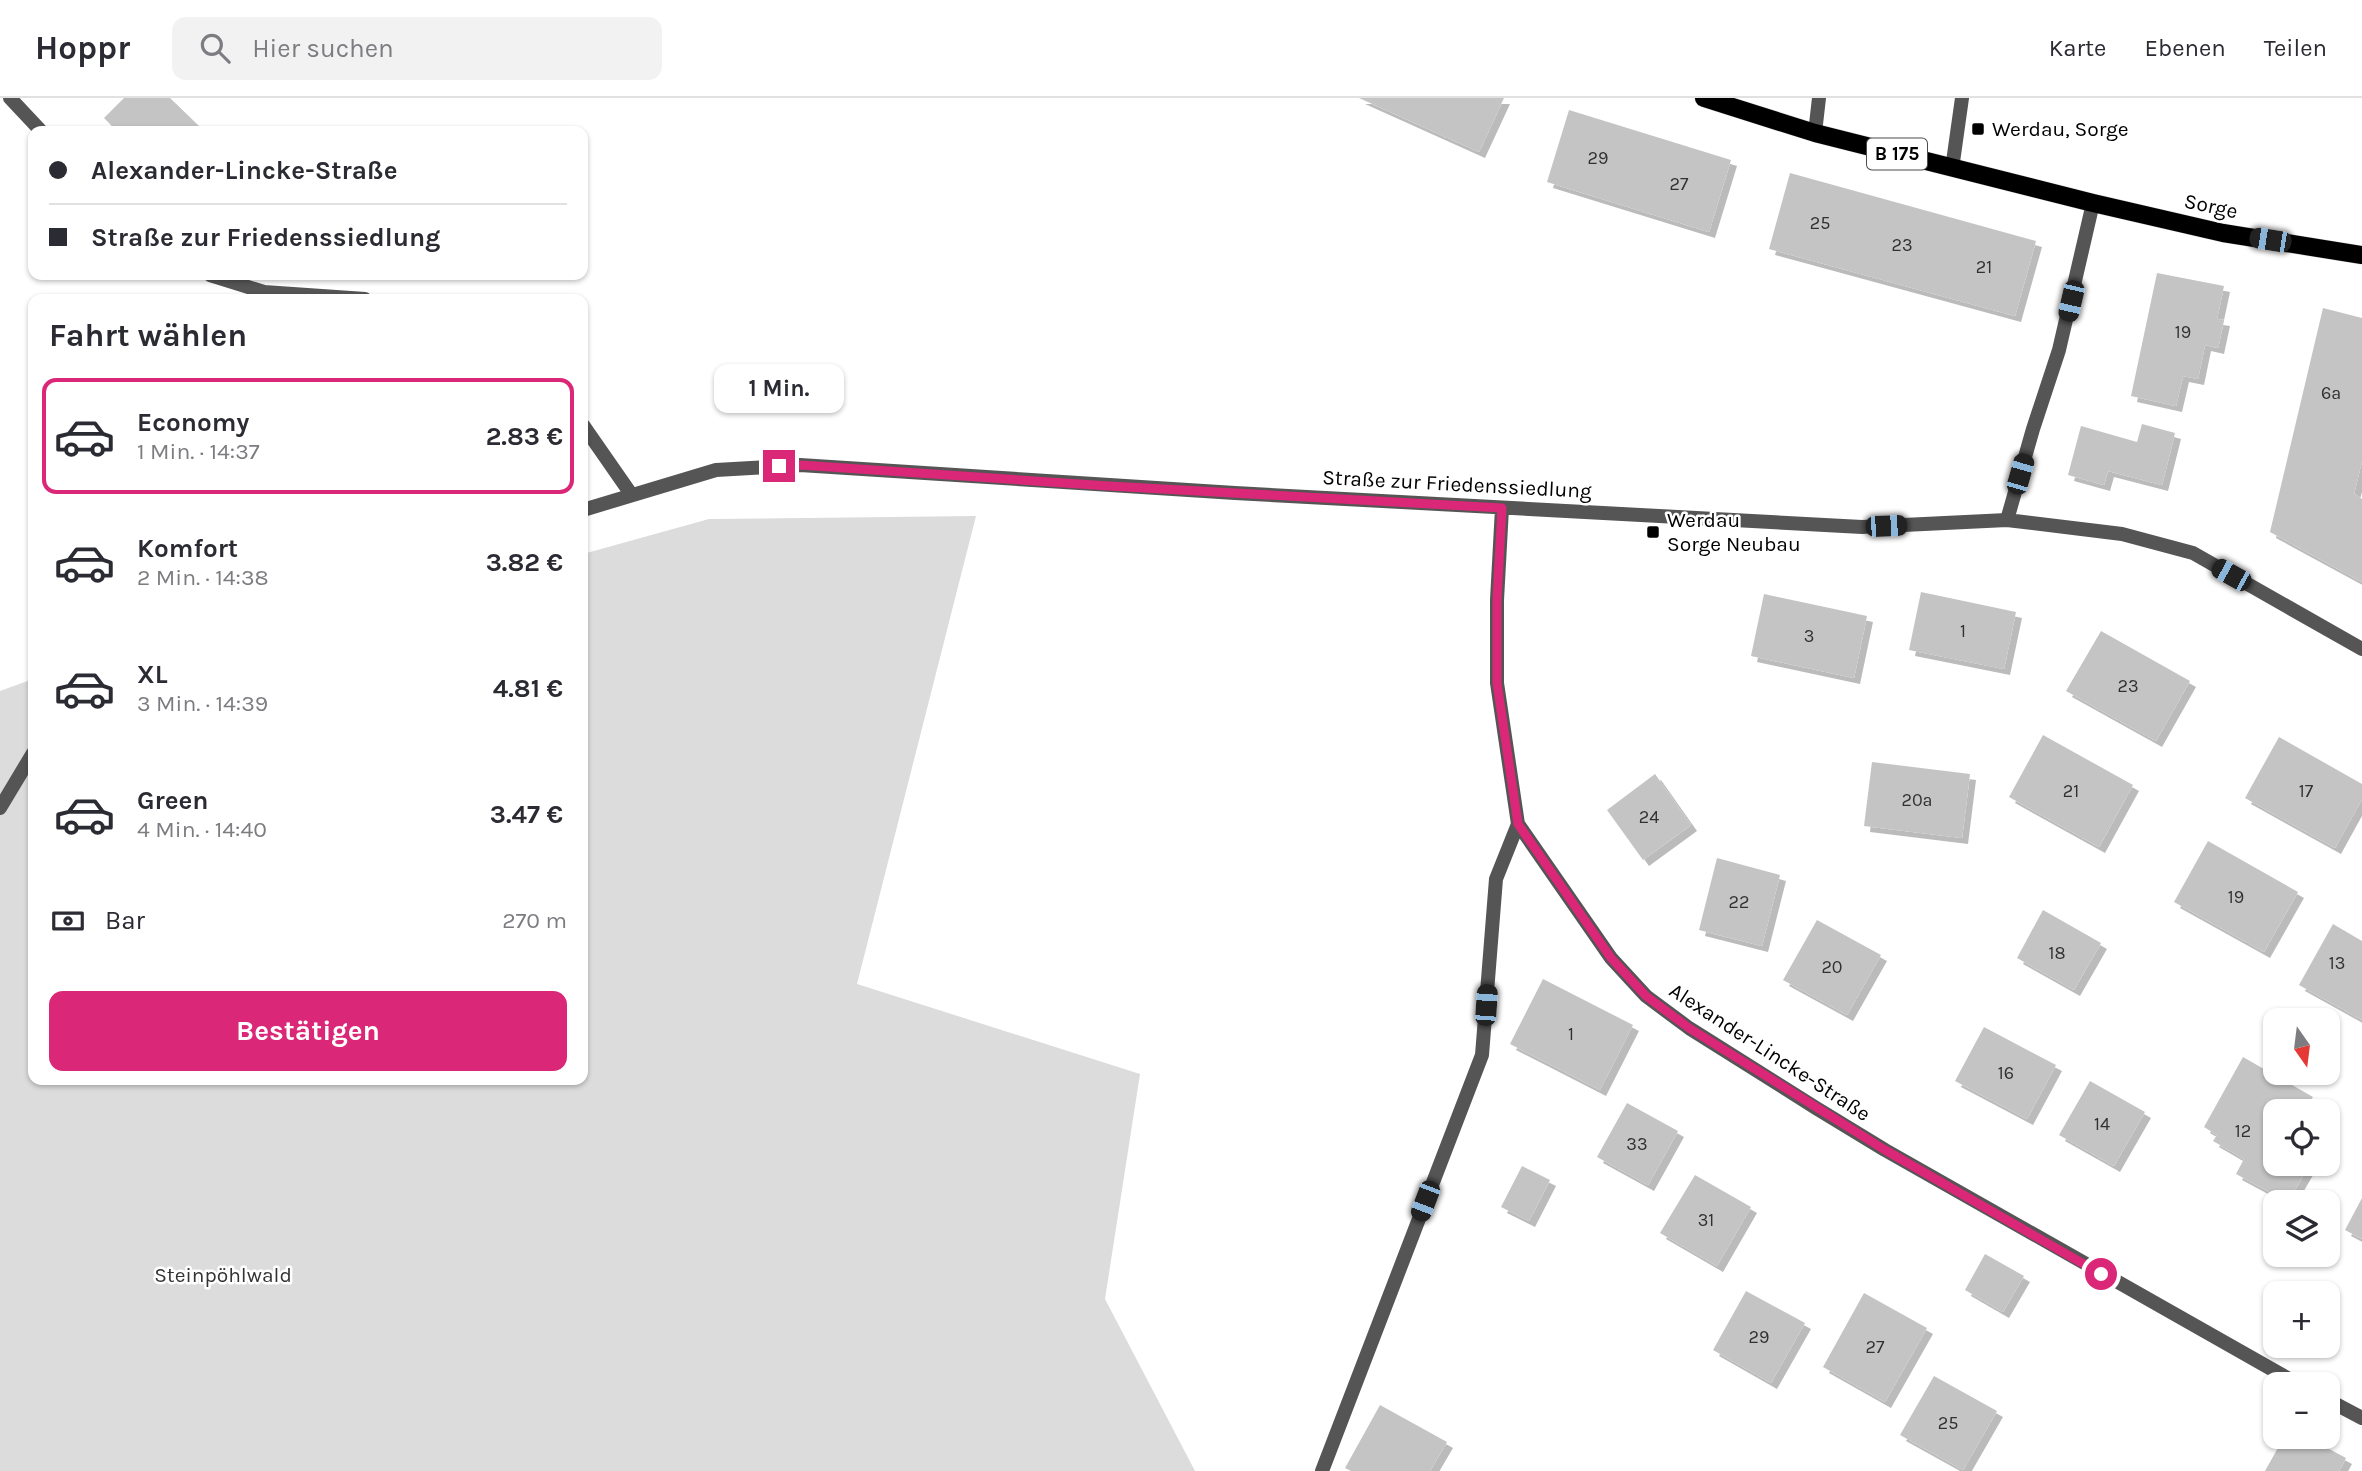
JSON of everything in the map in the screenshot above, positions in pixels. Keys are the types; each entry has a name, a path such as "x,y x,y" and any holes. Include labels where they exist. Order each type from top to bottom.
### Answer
{"main road":[{"name":"B 175","path":"1704,98 1815,133 2093,203"},
{"name":"Sorge","path":"2093,203 2223,233 2362,255"}],"street":[{"path":"9,98 36,126"},
{"path":"1815,133 1819,98"},
{"path":"1952,169 1962,98"},
{"path":"2007,520 2059,350 2093,203"},
{"path":"226,280 264,292 293,294"},
{"path":"588,432 631,494"},
{"name":"Straße zur Friedenssiedlung","path":"588,508 716,470 800,465 1010,480 1862,527 2007,520 2122,534 2193,553 2362,649"},
{"name":"Alexander-Lincke-Straße","path":"1502,508 1497,600 1497,683 1518,824 1611,958 1646,996 1689,1028 1885,1150 2277,1372"},
{"path":"0,808 28,760"},
{"path":"1322,1471 1482,1055 1496,879 1518,824"},
{"path":"2340,1406 2362,1418"}],"green space":[{"name":"Steinpöhlwald","path":"976,516 857,984 1140,1074 1105,1299 1195,1471 0,1471 0,691 28,681 28,1085 588,1085 588,553 709,519"}],"building":[{"path":"124,98 170,98 199,126 112,126 104,118"},
{"path":"1359,98 1504,98 1479,152"},
{"path":"1569,110 1731,160 1709,232 1547,182"},
{"path":"1790,173 2036,241 2015,316 1769,249"},
{"path":"2157,273 2224,286 2217,319 2224,320 2218,348 2205,345 2198,379 2183,376 2176,406 2131,396"},
{"path":"2323,308 2362,318 2362,461 2354,494 2362,499 2362,582 2270,532"},
{"path":"2142,424 2175,433 2162,485 2108,471 2104,485 2068,475 2081,426 2137,442"},
{"path":"1921,592 2016,612 2004,669 1909,650"},
{"path":"1764,594 1867,616 1854,678 1751,656"},
{"path":"2101,631 2190,681 2156,741 2066,691"},
{"path":"2043,735 2133,785 2099,847 2009,797"},
{"path":"2279,737 2362,784 2362,799 2335,848 2245,798"},
{"path":"1872,762 1970,774 1962,838 1864,826"},
{"path":"1655,774 1691,825 1643,860 1607,810"},
{"path":"2208,841 2298,892 2264,952 2174,902"},
{"path":"1717,858 1780,875 1762,946 1699,930"},
{"path":"2043,910 2101,943 2074,990 2017,958"},
{"path":"1817,920 1881,955 1847,1015 1783,980"},
{"path":"2333,924 2362,941 2362,1020 2299,985"},
{"path":"1543,979 1633,1025 1600,1090 1510,1044"},
{"path":"1984,1027 2056,1065 2027,1119 1955,1081"},
{"path":"2243,1057 2263,1068 2263,1085 2292,1085 2313,1097 2263,1099 2263,1176 2303,1176 2295,1190 2266,1190 2236,1174 2244,1159 2213,1141 2217,1135 2204,1127"},
{"path":"2090,1081 2145,1112 2114,1166 2059,1135"},
{"path":"1627,1103 1678,1131 1648,1185 1597,1157"},
{"path":"1522,1166 1550,1180 1529,1221 1501,1207"},
{"path":"1695,1175 1751,1207 1717,1266 1660,1233"},
{"path":"2362,1198 2362,1239 2345,1230"},
{"path":"1985,1254 2024,1276 2003,1312 1965,1290"},
{"path":"1746,1291 1805,1323 1771,1383 1713,1350"},
{"path":"1864,1293 1927,1328 1885,1402 1823,1367"},
{"path":"1934,1376 1997,1411 1963,1470 1900,1435"},
{"path":"1380,1405 1447,1442 1430,1471 1351,1471 1345,1468"},
{"path":"2277,1449 2329,1449 2346,1458 2339,1471 2265,1471"}],"place":[{"name":"Werdau, Sorge","path":"1978,129"},
{"name":"Werdau Sorge Neubau","path":"1653,532"}],"route":[{"path":"779,466 800,465 1502,508 1497,600 1497,683 1518,824 1611,958 1646,996 1689,1028 1885,1150 2101,1274"}]}
